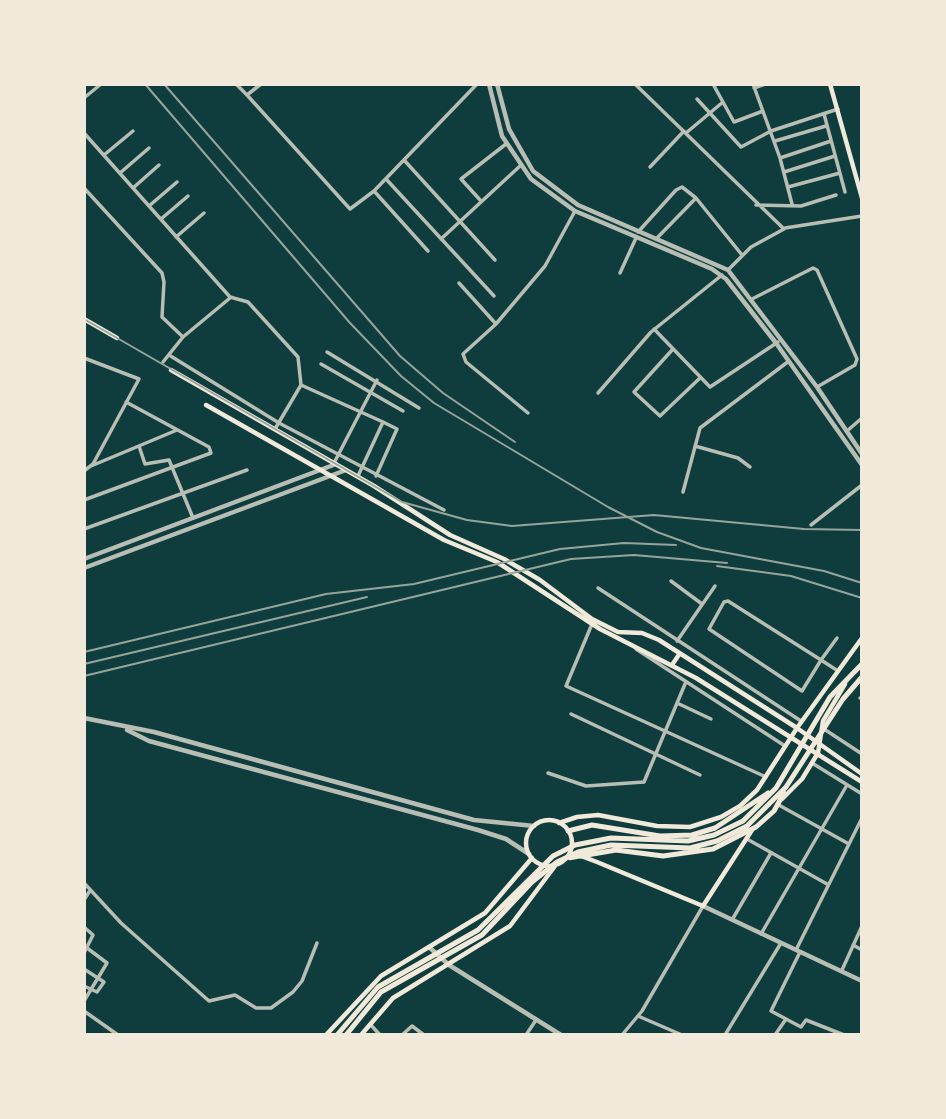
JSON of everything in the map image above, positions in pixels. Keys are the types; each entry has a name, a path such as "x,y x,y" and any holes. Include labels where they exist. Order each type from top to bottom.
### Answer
{"main road":[{"path":"830,84 862,198"},
{"path":"84,319 117,338"},
{"path":"172,370 335,463 450,535 504,559 540,580 592,619 618,632 648,635 680,653 797,728 862,774"},
{"path":"206,405 444,540 497,562 613,637 672,666 791,736 862,782"},
{"path":"613,637 618,632"},
{"path":"555,865 542,865 530,856 526,842 534,827 545,821 559,823 577,817 598,815 657,826 690,827 720,817 740,806 766,777 791,736 862,638"},
{"path":"672,666 680,653"},
{"path":"581,856 703,906 747,836 802,779 821,746 822,727 830,709 862,662"},
{"path":"337,1035 378,987 478,930 553,856 575,845 611,838 666,843 713,835 743,821 776,788 830,697 862,662"},
{"path":"346,1035 381,992 482,935 532,881 557,862 579,852 611,845 690,848 717,841 747,826 786,787 843,699 862,677"},
{"path":"361,1035 393,998 510,926 555,865 566,858 616,850 681,855 700,853 730,843 769,816 782,800 786,787"},
{"path":"568,831 592,825 660,836 692,835 715,828 776,788"},
{"path":"740,806 747,836"},
{"path":"559,823 568,831 571,849 566,858"},
{"path":"326,1035 381,976 485,913 530,856"}],"street":[{"path":"84,98 101,84"},
{"path":"236,84 348,208 355,208 374,191 477,84"},
{"path":"247,95 261,84"},
{"path":"489,84 498,126 506,144 520,166 540,187 575,211 637,235 656,239 728,270 752,299 789,361 862,466"},
{"path":"498,84 509,129 533,171 578,205 722,275 817,387 862,454"},
{"path":"635,84 784,229"},
{"path":"713,84 736,122 763,111"},
{"path":"765,84 754,86 775,141 792,204"},
{"path":"697,99 738,146 771,131 838,109"},
{"path":"650,167 685,132 723,102"},
{"path":"824,114 845,192"},
{"path":"775,141 827,125"},
{"path":"104,155 133,131"},
{"path":"84,133 230,297 248,302 298,357 300,385 275,429"},
{"path":"780,158 831,141"},
{"path":"481,201 461,179 506,144"},
{"path":"120,173 149,148"},
{"path":"784,173 835,156"},
{"path":"404,160 495,260"},
{"path":"133,188 159,165"},
{"path":"441,239 520,166"},
{"path":"788,187 840,173"},
{"path":"386,178 494,296"},
{"path":"149,206 177,182"},
{"path":"620,273 637,235 679,188 696,198 742,254"},
{"path":"85,191 162,273 162,317 183,337"},
{"path":"374,191 428,251"},
{"path":"757,205 801,206 836,195"},
{"path":"161,219 188,196"},
{"path":"656,239 696,198"},
{"path":"528,413 463,359 467,350 496,324 550,260 575,211"},
{"path":"176,237 204,213"},
{"path":"728,270 742,254 784,229 862,216"},
{"path":"752,299 813,268 817,270 857,359 855,365 817,387"},
{"path":"598,393 654,329 722,275"},
{"path":"459,283 496,324"},
{"path":"163,362 183,337 230,297"},
{"path":"654,329 710,387 778,342"},
{"path":"673,349 634,392 660,416 701,378"},
{"path":"327,352 419,408"},
{"path":"169,355 279,423 444,510"},
{"path":"84,358 105,369 139,379 89,467"},
{"path":"683,492 700,428 789,361"},
{"path":"321,364 403,411"},
{"path":"84,559 335,463 377,380"},
{"path":"300,385 397,429 376,476"},
{"path":"84,500 206,456 212,450 126,402"},
{"path":"847,431 862,418"},
{"path":"358,477 383,422"},
{"path":"84,471 178,429"},
{"path":"139,446 145,464 165,458 173,468 184,493 193,526"},
{"path":"695,446 738,458 750,467"},
{"path":"84,529 247,470"},
{"path":"84,568 346,470"},
{"path":"811,525 862,485"},
{"path":"671,581 702,604"},
{"path":"677,641 715,586"},
{"path":"598,588 802,721"},
{"path":"837,638 821,660 802,691 709,629 724,602 728,601 821,660 838,671"},
{"path":"592,624 566,686 766,777"},
{"path":"628,644 685,684 786,747"},
{"path":"548,773 586,786 641,783 648,777 685,684"},
{"path":"677,703 711,719"},
{"path":"571,714 699,775"},
{"path":"84,718 123,728 154,732 474,820 534,827"},
{"path":"822,727 862,754"},
{"path":"123,728 149,741 495,835 530,856"},
{"path":"812,763 862,794"},
{"path":"761,934 847,785"},
{"path":"777,804 849,844"},
{"path":"844,1035 806,1020 801,1027 771,1010 827,884 862,818"},
{"path":"747,836 799,870 827,884"},
{"path":"732,920 771,853"},
{"path":"84,883 89,892 209,1001 235,995 256,1008 271,1008 293,992 302,981 317,943"},
{"path":"84,900 89,892"},
{"path":"622,1035 638,1016 703,906 862,981"},
{"path":"842,970 862,926"},
{"path":"84,927 93,935 85,950 106,960 100,977 84,1002"},
{"path":"725,1035 781,943"},
{"path":"853,945 862,950"},
{"path":"430,948 449,965 561,1035"},
{"path":"84,969 104,982 99,992 84,986"},
{"path":"84,1011 118,1035"},
{"path":"638,1016 682,1035"},
{"path":"775,1035 786,1019"},
{"path":"526,1035 536,1020"},
{"path":"370,1024 380,1035"},
{"path":"402,1035 412,1026 424,1035"}],"railway":[{"path":"145,84 350,323 401,376 434,403 608,507 657,532 701,548 824,571 862,583"},
{"path":"164,84 400,356 443,393 515,442"},
{"path":"84,319 402,502 467,520 512,526 654,515 804,529 862,530"},
{"path":"84,652 326,594 414,584 560,549 624,543 676,545"},
{"path":"84,676 571,559 634,555 727,563"},
{"path":"717,566 791,576 862,598"},
{"path":"84,664 367,597"}]}
